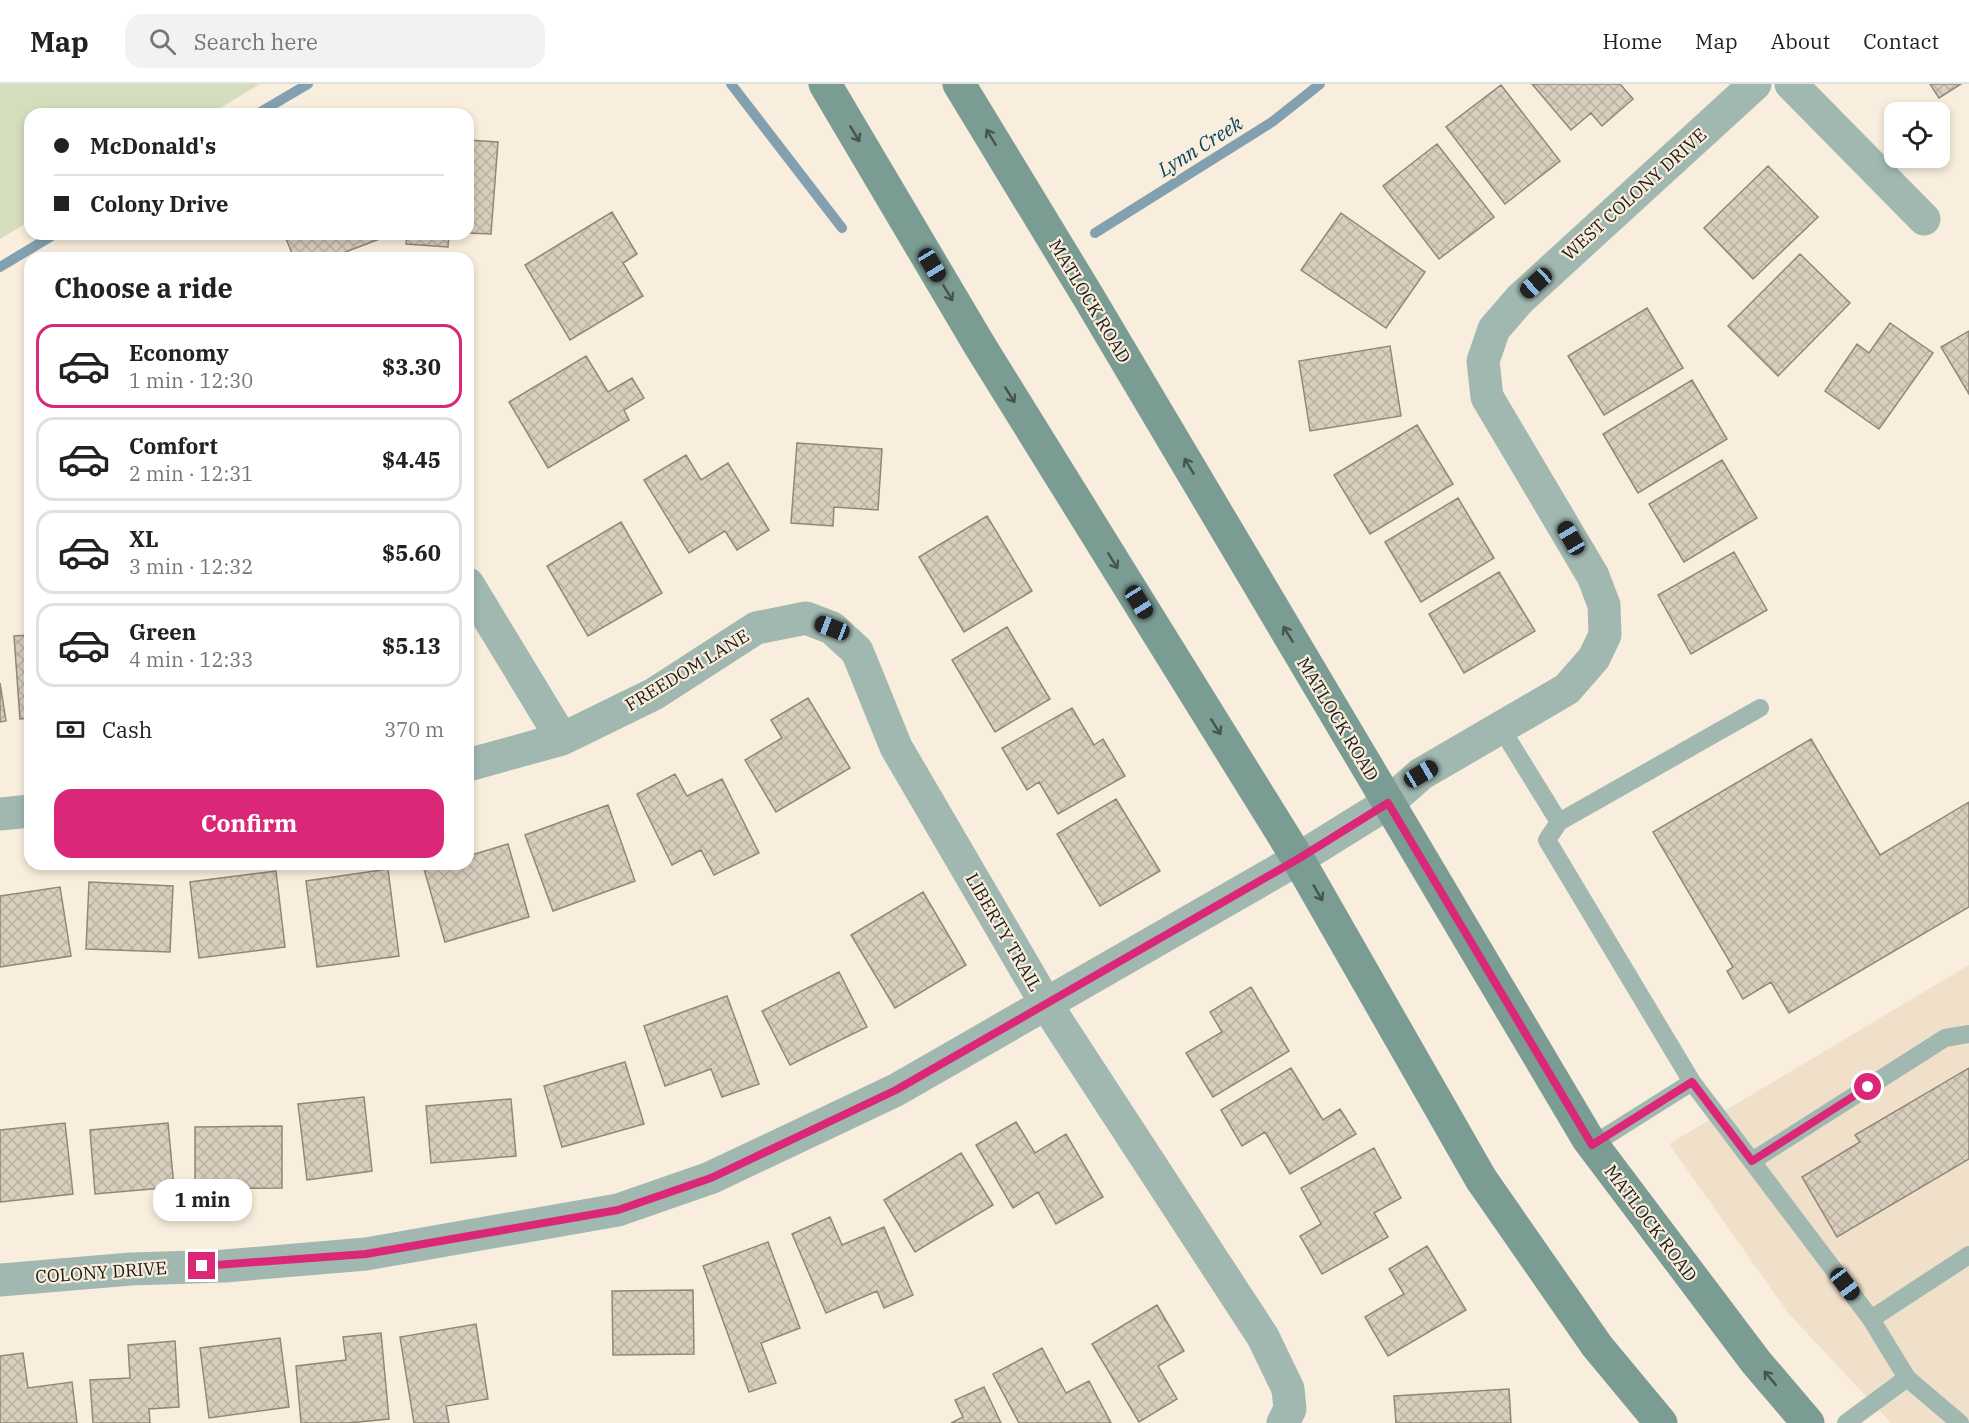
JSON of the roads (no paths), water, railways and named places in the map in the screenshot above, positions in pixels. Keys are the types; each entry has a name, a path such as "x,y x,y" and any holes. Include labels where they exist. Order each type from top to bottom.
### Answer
{"main road":[{"path":"825,84 980,346 1298,859 1481,1179 1597,1346 1661,1423"},
{"name":"MATLOCK ROAD","path":"958,84 1089,298 1592,1145 1756,1362 1808,1423"}],"street":[{"name":"WEST COLONY DRIVE","path":"1298,859 1388,803 1421,774 1568,689 1594,658 1605,635 1604,604 1593,576 1487,397 1483,361 1494,329 1520,298 1755,84"},
{"path":"1791,84 1924,219"},
{"path":"474,594 562,739"},
{"name":"FREEDOM LANE","path":"474,763 562,739 654,694 756,628 806,618"},
{"name":"LIBERTY TRAIL","path":"806,618 832,628 857,651 896,747 1046,1004 1263,1336 1288,1389 1286,1416"},
{"path":"0,814 24,812"},
{"name":"COLONY DRIVE","path":"0,1280 131,1269 225,1266 366,1254 618,1210 711,1178 896,1090 1298,859"}],"lane":[{"path":"1760,708 1559,822 1547,840 1692,1082 1871,1319 1907,1378 1960,1423"},
{"path":"1501,728 1559,822"},
{"path":"1752,1161 1945,1038 1969,1035"},
{"path":"1592,1145 1692,1082"},
{"path":"1871,1319 1969,1255"},
{"path":"1846,1423 1907,1378"}],"waterway":[{"name":"Lynn Creek","path":"267,108 308,84"},
{"name":"Lynn Creek","path":"731,84 842,228"},
{"name":"Lynn Creek","path":"1095,233 1272,122 1320,84"},
{"name":"Lynn Creek","path":"25,252 45,240"},
{"name":"Lynn Creek","path":"0,267 24,253"}]}
